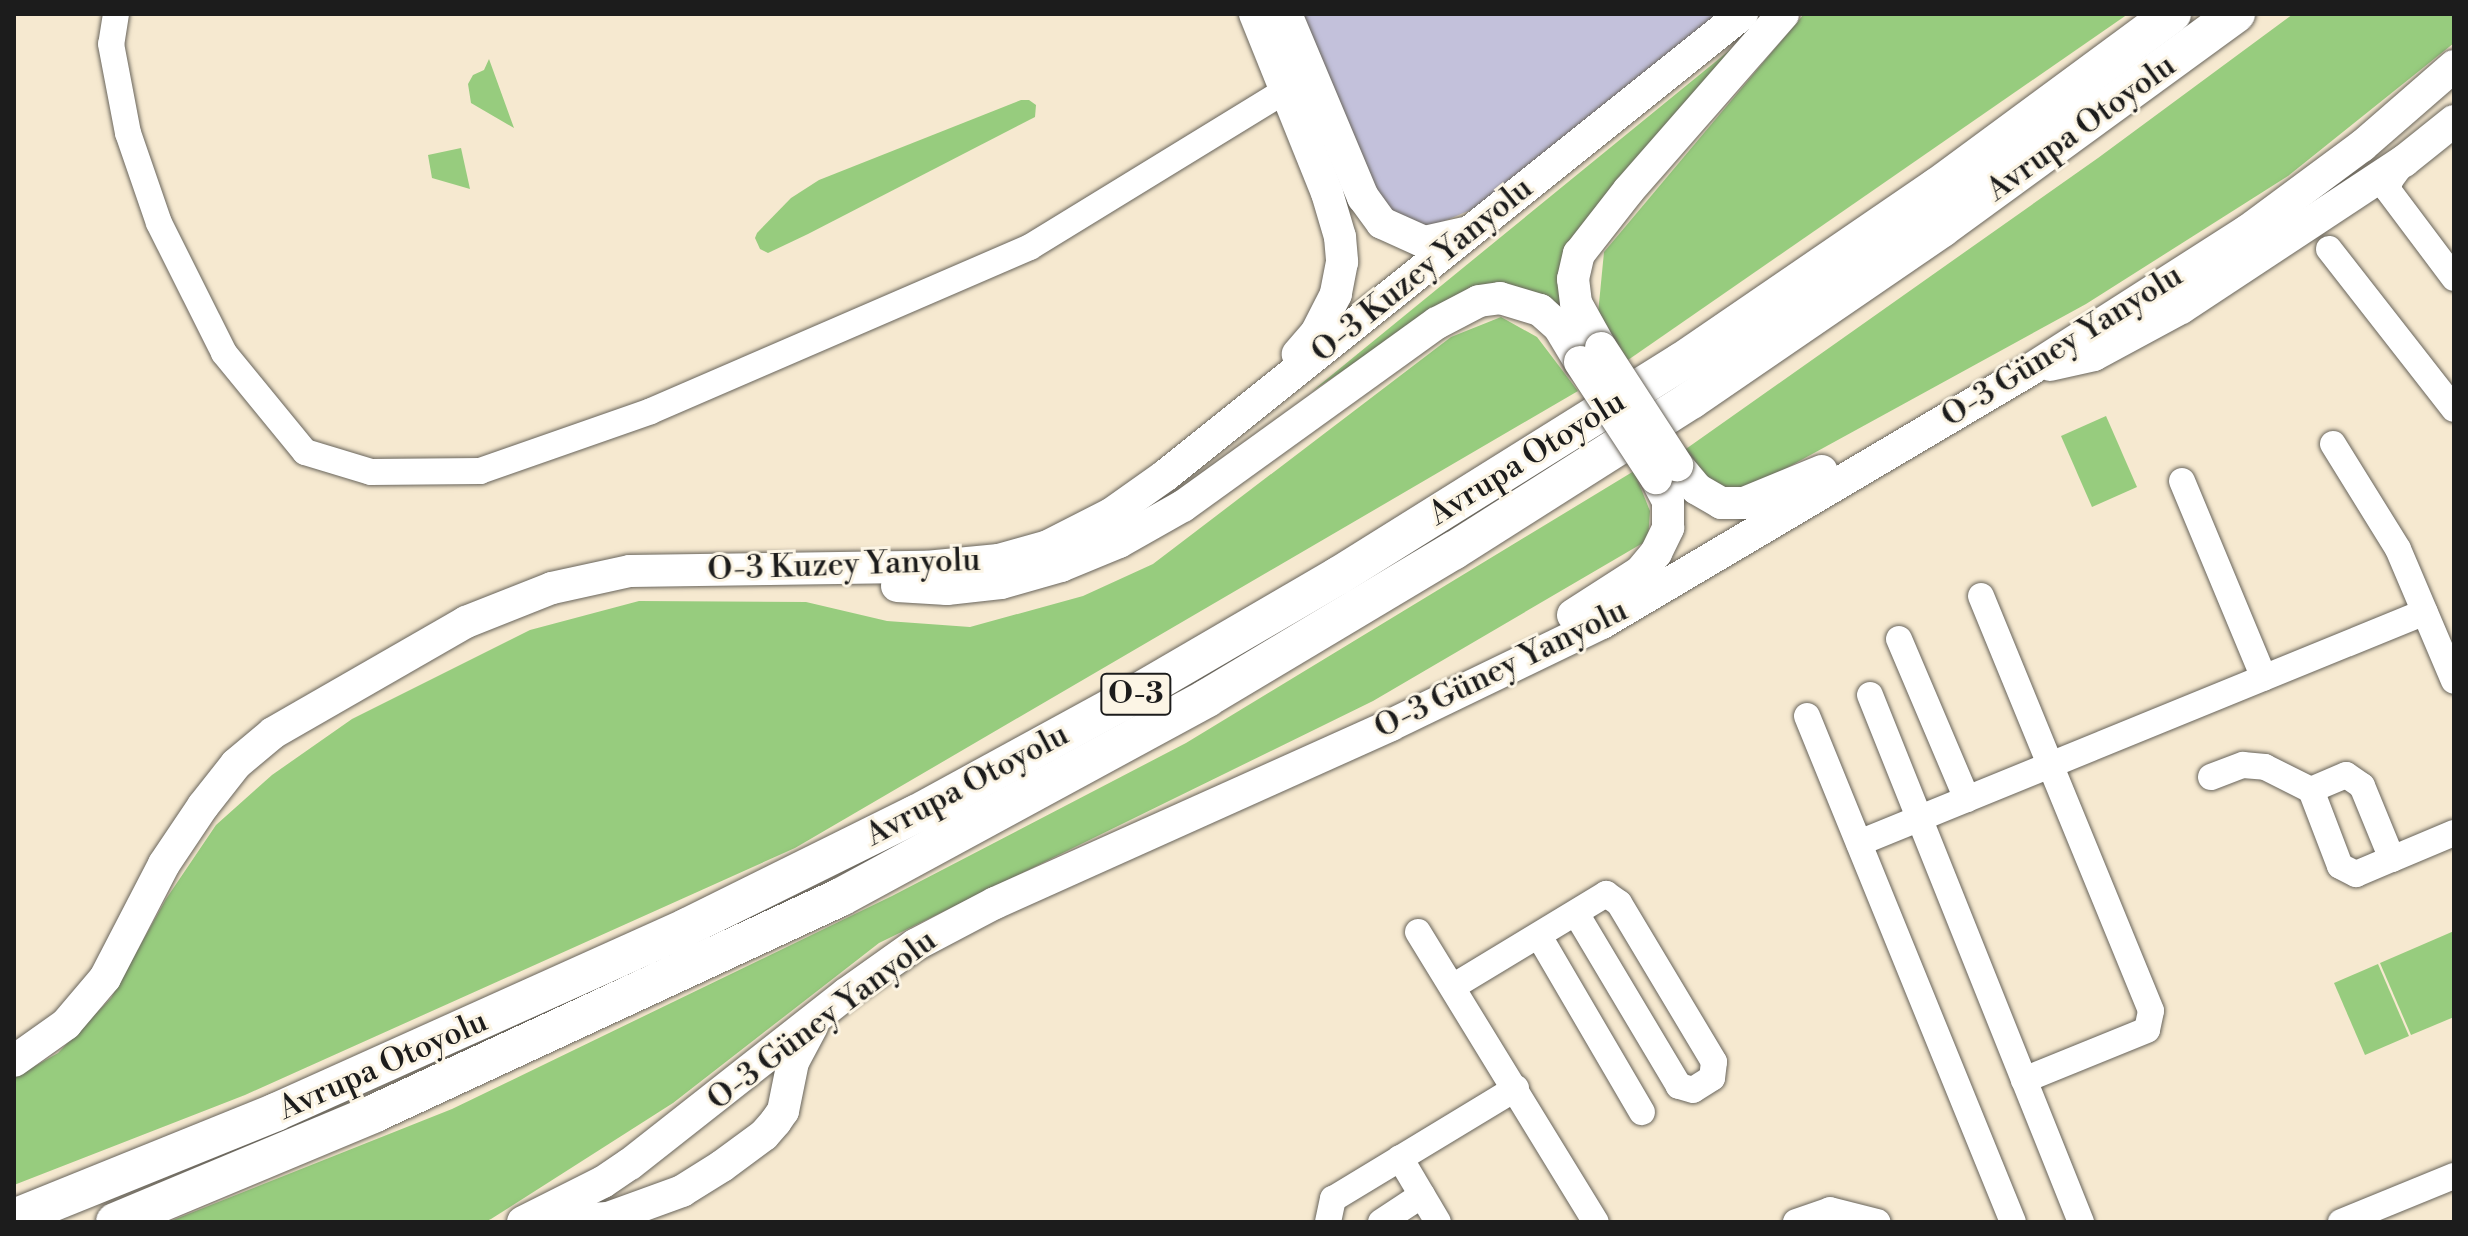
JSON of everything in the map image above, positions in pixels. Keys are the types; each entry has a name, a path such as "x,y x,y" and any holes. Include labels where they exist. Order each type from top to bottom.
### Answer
{"highway":[{"name":"Avrupa Otoyolu","path":"14,1218 195,1147 590,972 916,814 1118,704 1338,576 1681,362 1925,196 2172,14"},
{"name":"Avrupa Otoyolu","path":"115,1222 373,1114 841,897 1194,706 1453,551 1716,384 1954,220 2236,14"}],"main road":[{"path":"1255,14 1363,197 1382,223 1424,242 1471,231"},
{"path":"1247,409 1316,333 1336,294 1342,262 1336,215 1300,89 1286,14"},
{"name":"O-3 Kuzey Yanyolu","path":"14,1061 66,1024 105,978 164,864 203,806 236,764 273,733 466,622 552,588 630,571 926,567 999,560 1048,546 1111,514 1742,14"},
{"path":"1590,355 1573,279 1579,254 1629,190 1783,14"},
{"name":"O-3 Güney Yanyolu","path":"523,1222 603,1182 630,1164 884,966 948,926 1327,754 1602,623 2031,369 2247,231 2362,146 2454,66"},
{"path":"2031,369 2094,355 2181,308 2404,161 2454,121"},
{"path":"705,570 740,577 947,589 1001,583 1061,566 1119,542 1183,506 1437,323 1479,301 1500,298 1540,310 1590,355 1666,471 1721,503 1744,503 1932,426"},
{"path":"1327,754 1395,707 1581,611 1640,572 1656,553 1668,528 1666,471"},
{"path":"538,1222 608,1218 643,1208 682,1191 764,1135 783,1111 793,1062 820,1015"}],"street":[{"path":"116,14 111,44 128,133 159,223 224,353 305,452 371,472 480,471 651,411 1030,247 1300,89"},
{"path":"2404,161 2390,180 2388,190 2445,247 2454,278"},
{"path":"2329,249 2367,303 2454,409"},
{"path":"2333,444 2398,549 2454,681"},
{"path":"2182,481 2264,678"},
{"path":"1981,596 2151,1011 2147,1030 2024,1080"},
{"path":"1859,843 2425,612"},
{"path":"1899,639 1967,799"},
{"path":"1870,695 2081,1222"},
{"path":"1807,716 2013,1222"},
{"path":"2211,777 2243,765 2265,767 2311,790 2340,866 2356,874 2454,833"},
{"path":"2311,790 2346,775 2362,786 2392,859"},
{"path":"1454,986 1606,894 1619,903 1714,1062 1712,1078 1693,1090 1679,1086 1576,913"},
{"path":"1418,932 1454,986 1596,1222"},
{"path":"1539,936 1642,1112"},
{"path":"1328,1222 1333,1199 1516,1088"},
{"path":"1400,1158 1438,1222"},
{"path":"2341,1222 2454,1176"},
{"path":"1381,1222 1422,1195"},
{"path":"1796,1222 1830,1210 1877,1222"}],"shaded area":[{"path":"1295,14 1723,14 1480,206 1430,227 1410,225 1371,203"}],"green space":[{"path":"1774,14 1577,236 1564,314 1545,305 1413,324 1311,392"},
{"path":"1804,14 2128,14 1628,360 1598,314 1604,252"},
{"path":"2293,14 2454,14 2454,43 2288,176 2086,304 1741,493 1702,483 1683,451 2098,158"},
{"path":"489,59 514,128 471,103 468,84 473,75 484,70"},
{"path":"1021,100 1029,100 1036,105 1035,117 808,234 768,253 760,249 755,238 757,233 791,198 819,180"},
{"path":"461,148 470,189 432,178 428,155"},
{"path":"1501,317 1537,337 1578,391 795,848 245,1095 14,1185 14,1078 58,1053 111,998 166,899 216,825 272,775 352,719 530,630 639,601 806,602 887,621 970,627 1083,596 1153,564 1451,337"},
{"path":"2106,416 2137,487 2092,507 2061,436"},
{"path":"1634,471 1650,511 1648,540 1373,701 879,943 673,1103 491,1219 484,1222 168,1222 452,1109 892,896 1186,743"},
{"path":"2454,931 2454,1017 2411,1035 2380,963"},
{"path":"2378,964 2409,1036 2365,1055 2334,983"}]}
